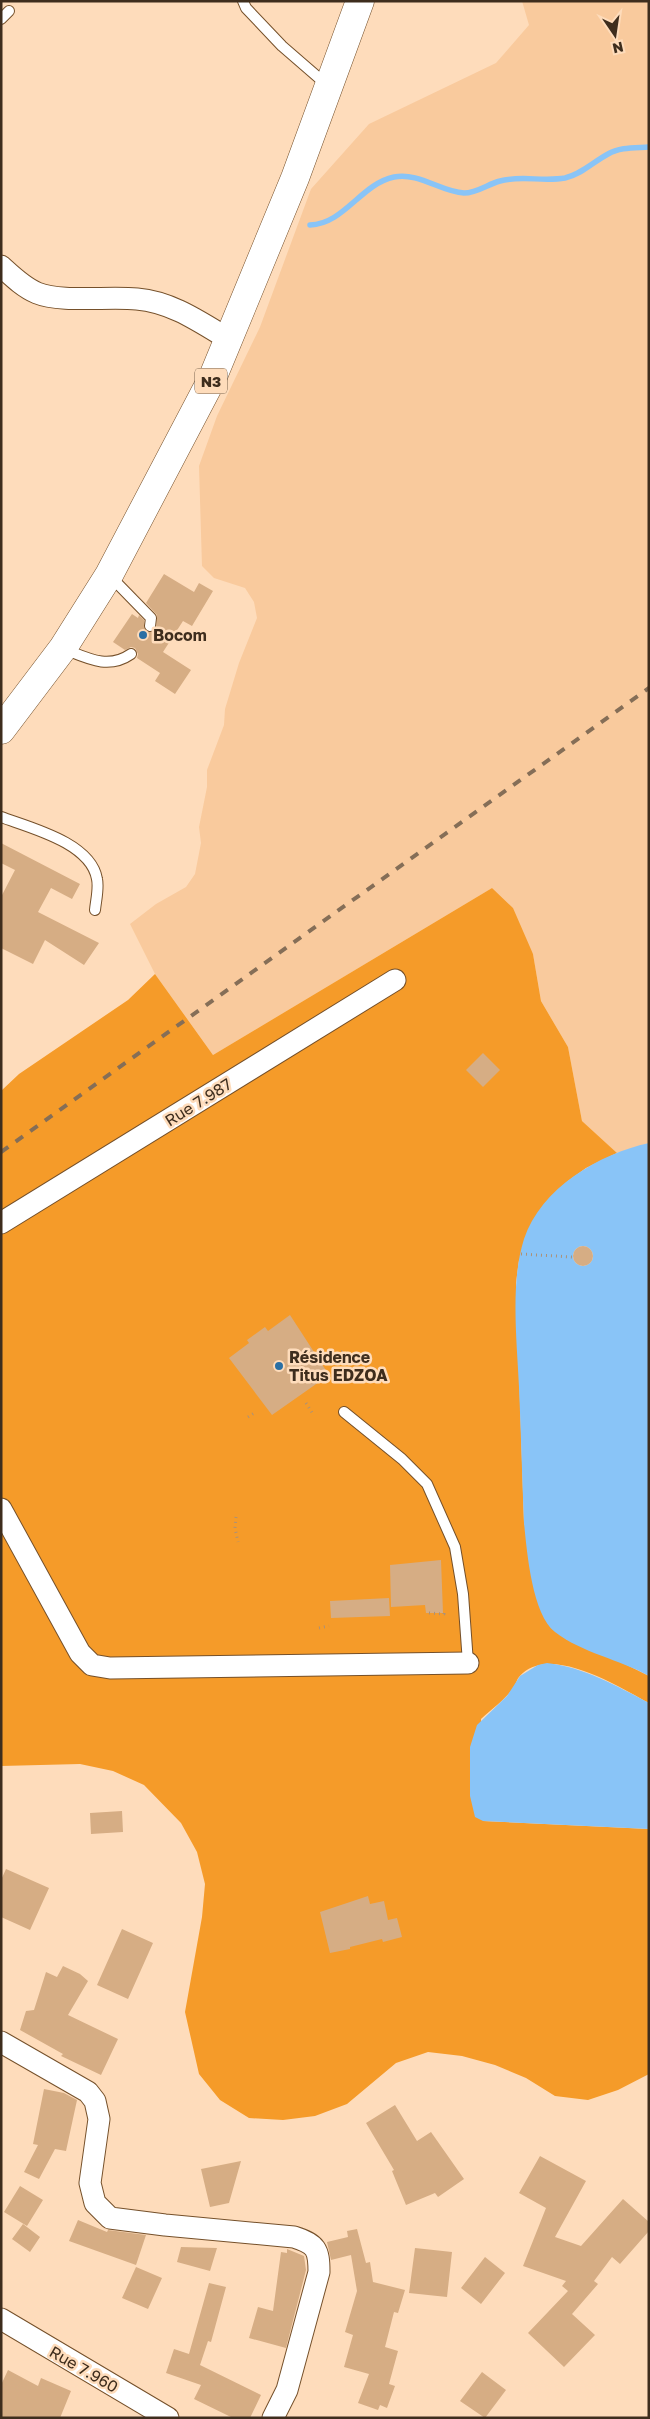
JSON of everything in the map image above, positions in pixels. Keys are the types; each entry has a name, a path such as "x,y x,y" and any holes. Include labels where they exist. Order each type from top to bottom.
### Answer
{"highway":[{"name":"N3","path":"1,730 63,648 109,575 171,461 230,340 295,178 360,1"}],"street":[{"path":"1,266 15,280 38,294 59,297 138,299 179,309 230,340"},
{"name":"Rue 7.987","path":"1,1223 395,980"},
{"path":"1,1509 80,1653 92,1665 110,1668 468,1663"},
{"path":"1,2042 88,2092 95,2101 99,2119 90,2183 95,2203 110,2218 294,2237 310,2242 319,2255 319,2272 287,2390 274,2418"},
{"name":"Rue 7.960","path":"1,2319 168,2418"}],"lane":[{"path":"243,1 246,8 282,46 328,86"},
{"path":"1,19 9,11"},
{"path":"109,575 150,618 150,626"},
{"path":"63,648 87,658 106,663 121,661 131,654"},
{"path":"1,817 54,838 78,850 92,863 98,880 95,910"},
{"path":"344,1412 402,1459 427,1484 455,1547 463,1594 468,1663"}],"path":[{"path":"521,1254 572,1257"},
{"path":"338,1355 343,1351"},
{"path":"306,1403 313,1414"},
{"path":"248,1417 256,1412"},
{"path":"236,1517 235,1528 238,1542"},
{"path":"429,1613 444,1614 444,1610"},
{"path":"319,1628 329,1626"}],"shaded area":[{"path":"522,1 649,1 649,1143 617,1153 582,1121 568,1047 541,1001 533,954 492,888 213,1055 155,974 130,924 156,904 186,887 195,874 201,843 199,827 207,787 207,770 224,725 225,709 239,663 257,618 254,602 245,588 214,578 202,566 199,466 217,416 260,327 311,189 369,124 496,63 529,25"},
{"path":"492,888 513,908 533,954 541,1001 568,1047 582,1121 617,1153 586,1168 568,1181 519,1260 516,1283 524,1523 566,1639 649,1676 649,1703 620,1687 584,1671 547,1664 532,1667 519,1677 507,1696 481,1719 483,1821 649,1829 649,2074 618,2090 588,2100 555,2096 526,2078 495,2065 462,2056 428,2052 396,2063 347,2104 315,2116 283,2120 249,2118 220,2100 199,2074 185,2012 202,1917 205,1884 197,1852 181,1823 144,1785 113,1771 80,1764 1,1766 1,1091 19,1074 128,1000 155,974 213,1055"}],"water":[{"path":"649,1143 649,1676 589,1651 555,1632 547,1623 536,1597 532,1582 524,1523 516,1293 517,1274 524,1239 532,1221 544,1204 574,1176 592,1165 611,1155"},
{"path":"547,1663 587,1673 649,1703 649,1829 483,1821 475,1817 470,1796 470,1747 477,1725 507,1696 520,1676 538,1665"}],"pier":[{"path":"583,1246 590,1249 593,1256 590,1263 583,1266 576,1263 573,1256 576,1249"}],"building":[{"path":"164,574 194,592 199,583 213,591 192,626 183,621 163,652 191,670 175,694 155,681 160,673 137,658 138,654 135,648 131,647 125,650 113,642 132,614 138,618 139,615 144,620 146,632 156,630 157,615 146,603"},
{"path":"1,843 80,884 72,899 51,888 38,912 99,943 84,965 45,940 33,964 1,948 1,897 15,870 1,863"},
{"path":"483,1053 500,1070 483,1087 466,1070"},
{"path":"583,1246 590,1249 593,1256 590,1263 583,1266 576,1263 573,1256 576,1249"},
{"name":"Résidence Titus EDZOA","path":"290,1315 329,1375 272,1415 229,1358 249,1343 247,1340 265,1327 268,1331"},
{"path":"441,1560 443,1613 426,1613 425,1605 391,1607 390,1565"},
{"path":"389,1598 390,1616 331,1618 330,1601"},
{"path":"122,1811 123,1832 91,1834 90,1813"},
{"path":"6,1869 49,1888 30,1930 1,1917 1,1880"},
{"path":"368,1896 370,1904 384,1901 388,1920 397,1918 402,1937 383,1942 382,1939 330,1953 320,1912"},
{"path":"122,1929 153,1943 128,1999 97,1985"},
{"path":"63,1966 80,1974 88,1981 68,2015 118,2039 101,2075 61,2056 63,2054 20,2030 26,2011 34,2010 46,1972 57,1977"},
{"path":"44,2089 64,2093 77,2100 66,2151 55,2149 39,2179 24,2172 38,2145 33,2144"},
{"path":"395,2105 417,2141 431,2132 464,2179 438,2197 435,2193 406,2205 392,2171 394,2170 366,2123"},
{"path":"540,2156 586,2181 555,2237 581,2246 623,2199 649,2222 649,2231 620,2264 612,2257 594,2281 598,2284 572,2314 595,2335 564,2367 528,2333 568,2291 562,2286 566,2281 523,2266 546,2208 519,2193"},
{"path":"241,2161 229,2203 210,2207 201,2169"},
{"path":"20,2186 43,2200 27,2226 4,2212"},
{"path":"78,2220 107,2232 108,2230 146,2235 136,2265 69,2241"},
{"path":"23,2224 40,2237 30,2252 12,2239"},
{"path":"357,2229 366,2263 370,2262 373,2282 405,2290 398,2313 394,2312 385,2347 398,2351 389,2384 395,2386 387,2408 380,2405 378,2410 358,2403 369,2374 344,2367 353,2335 345,2332 357,2291 351,2255 331,2260 327,2242 348,2237 347,2231"},
{"path":"181,2247 217,2248 210,2271 177,2262"},
{"path":"415,2248 452,2252 447,2297 409,2293"},
{"path":"287,2249 304,2256 306,2270 286,2348 249,2338 258,2307 273,2311 281,2252 287,2253"},
{"path":"485,2257 505,2273 481,2304 461,2288"},
{"path":"136,2267 162,2278 148,2309 122,2298"},
{"path":"209,2283 226,2287 211,2342 208,2341 200,2365 261,2395 250,2418 233,2418 194,2399 201,2385 166,2373 174,2349 189,2354"},
{"path":"8,2370 38,2386 41,2378 71,2391 60,2418 1,2418 1,2385"},
{"path":"482,2372 506,2390 485,2418 460,2401"}],"waterway":[{"path":"310,225 322,223 333,218 372,187 394,177 412,177 455,192 469,193 508,179 565,178 582,171 603,157 618,150 649,147"}],"railway":[{"path":"1,1152 649,688"}],"place":[{"name":"Bocom","path":"143,635"},
{"name":"Résidence Titus EDZOA","path":"279,1366"}]}
